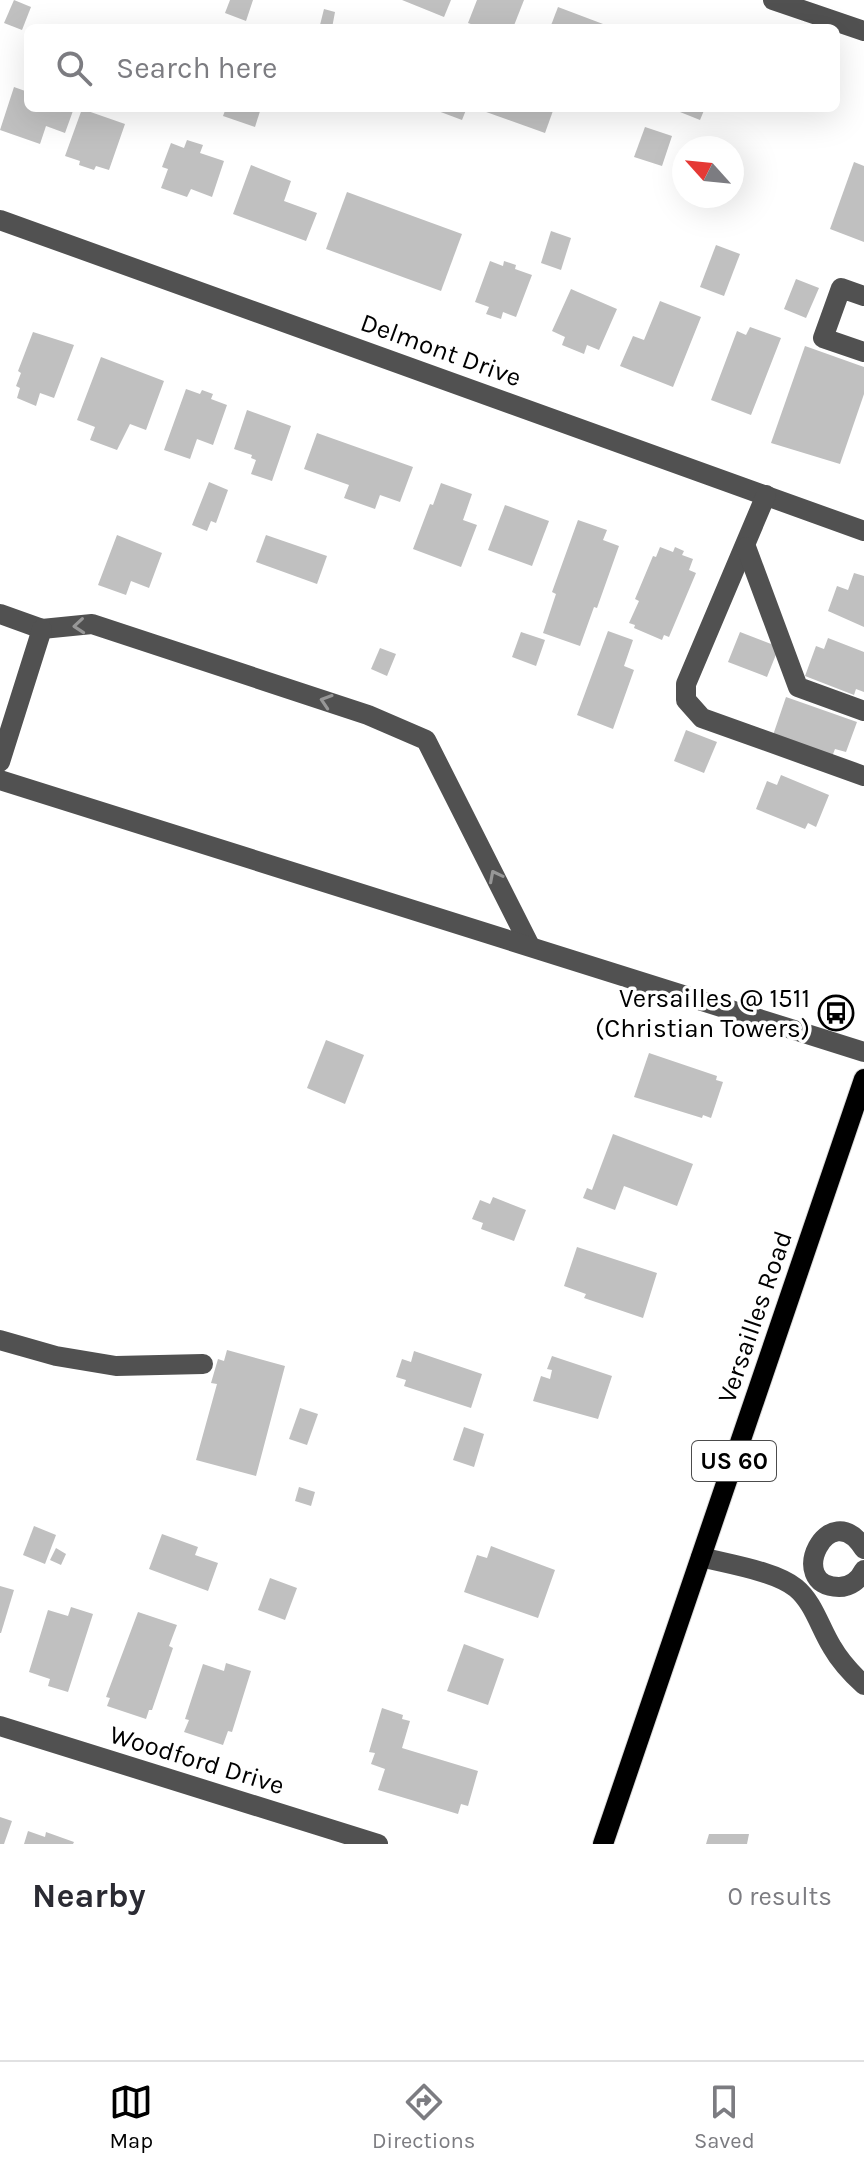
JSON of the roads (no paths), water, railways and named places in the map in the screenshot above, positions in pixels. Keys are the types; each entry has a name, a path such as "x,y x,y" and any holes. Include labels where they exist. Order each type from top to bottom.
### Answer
{"main road":[{"name":"Versailles Road","path":"603,1844 864,1079"}],"street":[{"path":"773,0 864,31"},
{"name":"Delmont Drive","path":"0,220 864,531"},
{"path":"864,296 841,288 823,338 864,352"},
{"path":"766,495 686,684 686,700 702,718 864,776"},
{"path":"746,547 798,687 864,711"},
{"path":"0,614 42,629 92,624 368,715 426,740 530,946"},
{"path":"0,762 42,629"},
{"path":"0,780 864,1052"},
{"path":"0,1340 56,1356 116,1366 203,1364"},
{"path":"864,1549 852,1536 844,1533 826,1536 814,1550 813,1567 823,1582 840,1587 855,1581 864,1570"},
{"path":"701,1557 780,1579 798,1589 812,1607 832,1648 864,1685"},
{"path":"798,1589 817,1575"},
{"name":"Woodford Drive","path":"0,1726 378,1844"}],"place":[{"name":"Versailles @ 1511 (Christian Towers)","path":"836,1013"}]}
